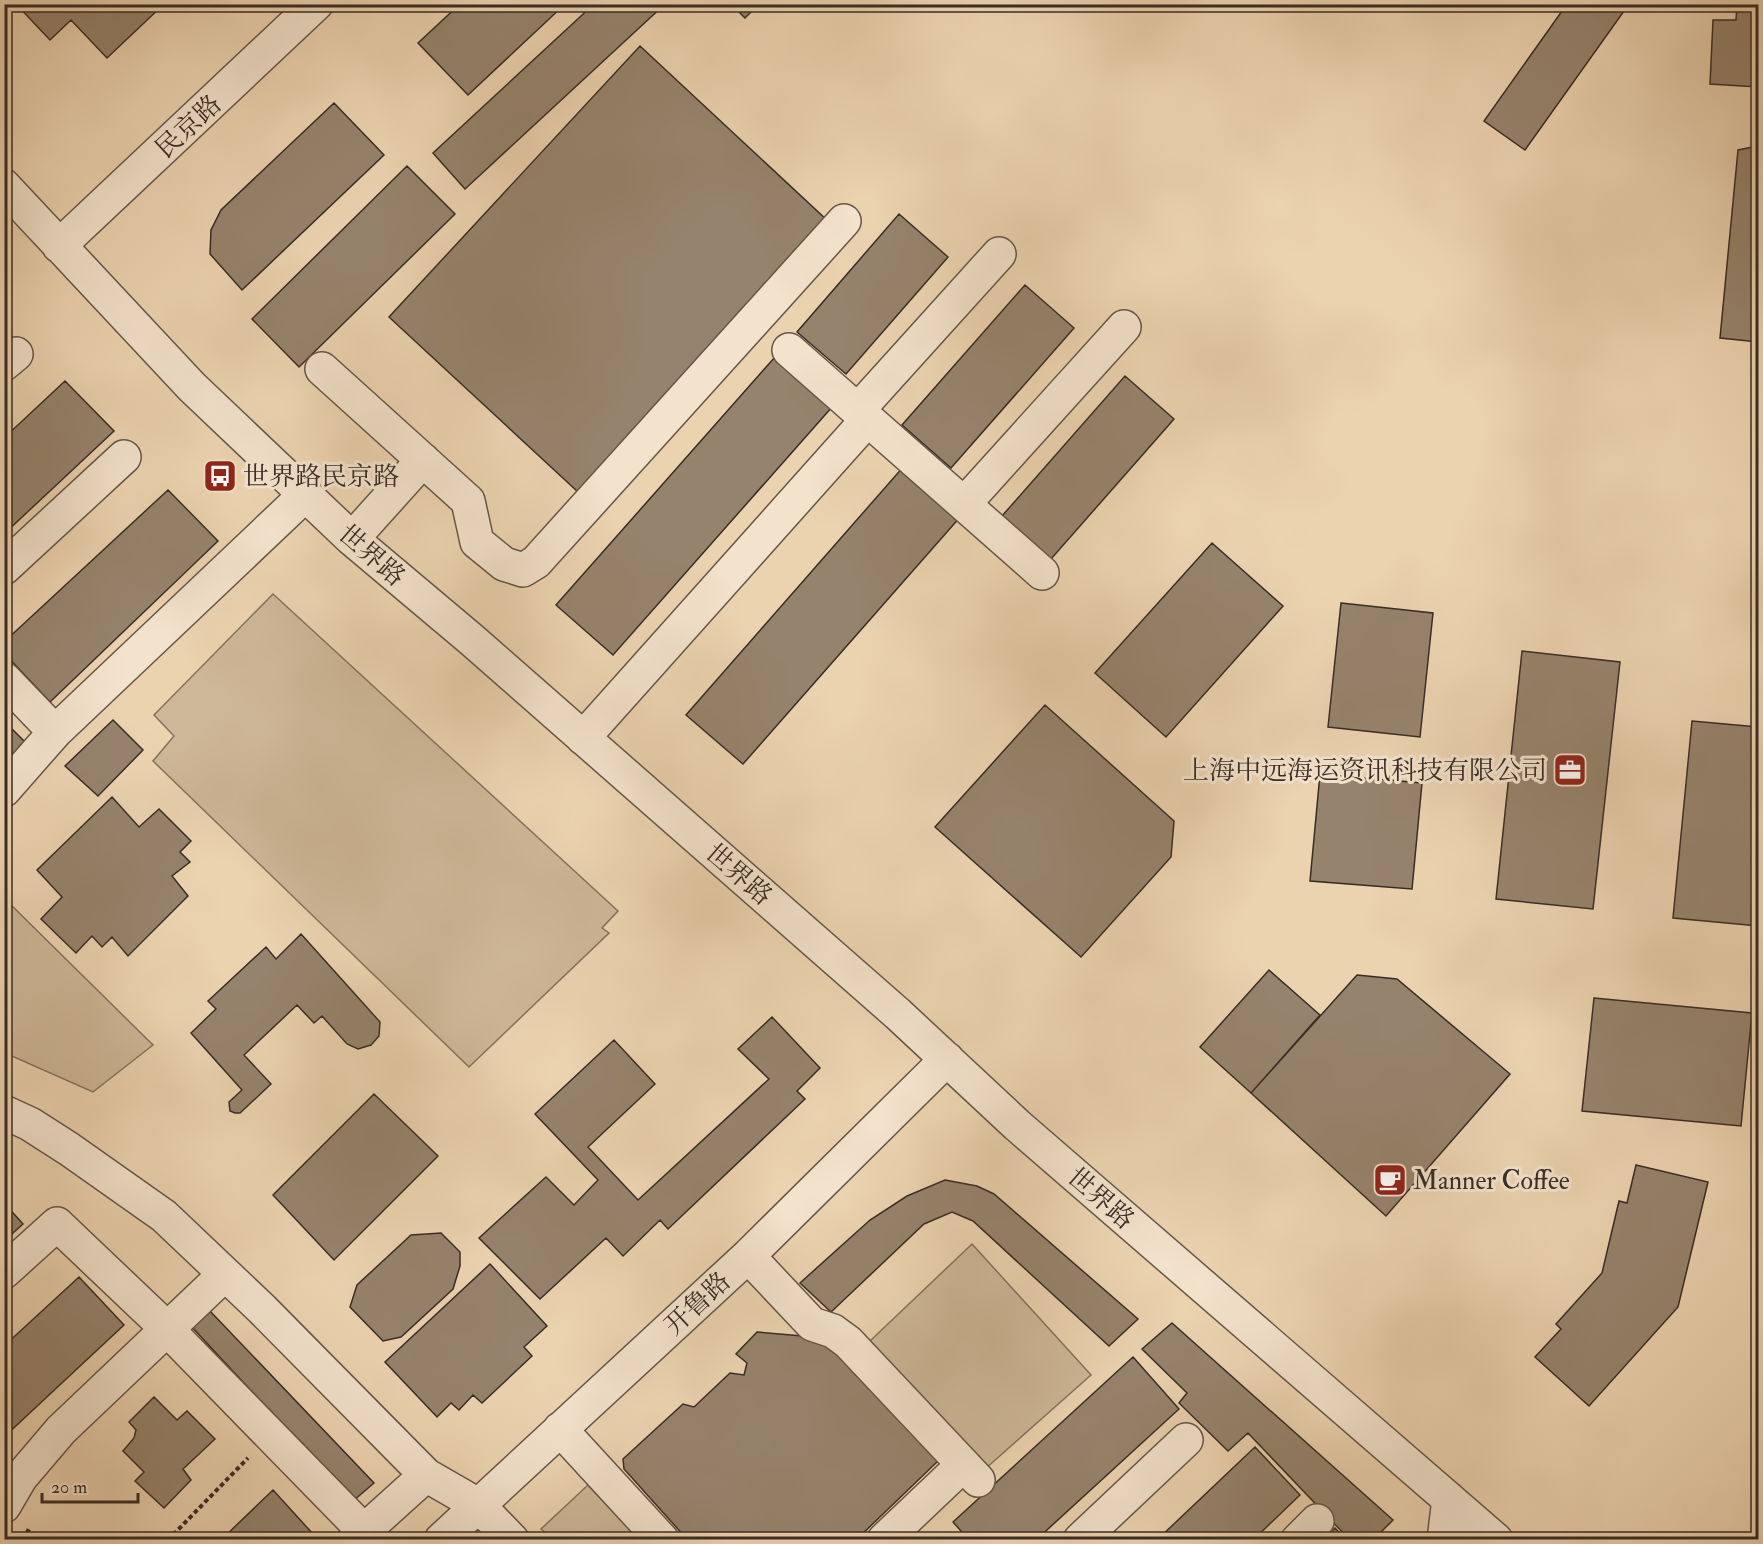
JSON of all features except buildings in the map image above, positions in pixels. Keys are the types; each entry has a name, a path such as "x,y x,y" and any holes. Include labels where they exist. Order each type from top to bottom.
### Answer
{"street":[{"name":"民京路","path":"59,246 316,4"},
{"name":"世界路","path":"4,186 192,387 352,538 947,1059 1017,1125 1496,1539"},
{"path":"322,369 468,501 477,542 514,568 523,570 531,567 844,221"},
{"path":"583,738 999,254"},
{"path":"964,504 1125,327"},
{"path":"789,350 1042,573"},
{"path":"4,568 124,457"},
{"path":"352,538 423,460"},
{"path":"4,790 55,732 305,495"},
{"path":"4,679 55,732"},
{"name":"开鲁路","path":"441,1539 748,1256 947,1059"},
{"path":"4,1112 30,1124 69,1149 164,1216 426,1475 478,1505 512,1539"},
{"path":"4,1272 57,1224 271,1434 359,1535 426,1475"},
{"path":"748,1256 812,1324 833,1331 848,1342 970,1473 884,1539"},
{"path":"4,1506 21,1477 61,1430 225,1274"},
{"path":"560,1430 662,1539"},
{"path":"1080,1539 1186,1440"},
{"path":"1444,1539 1449,1499"}],"path":[{"path":"168,1539 271,1434"}],"shaded area":[{"path":"273,594 618,911 602,928 609,933 469,1067 153,761 174,736 154,715"},
{"path":"4,898 153,1045 93,1092 5,1053"},
{"path":"972,1244 1091,1375 985,1469 870,1341"},
{"path":"588,1485 639,1539 553,1539 541,1529"}],"place":[{"name":"世界路民京路","path":"220,476"},
{"name":"上海中远海运资讯科技有限公司","path":"1570,770"},
{"name":"Manner Coffee","path":"1390,1180"}]}
